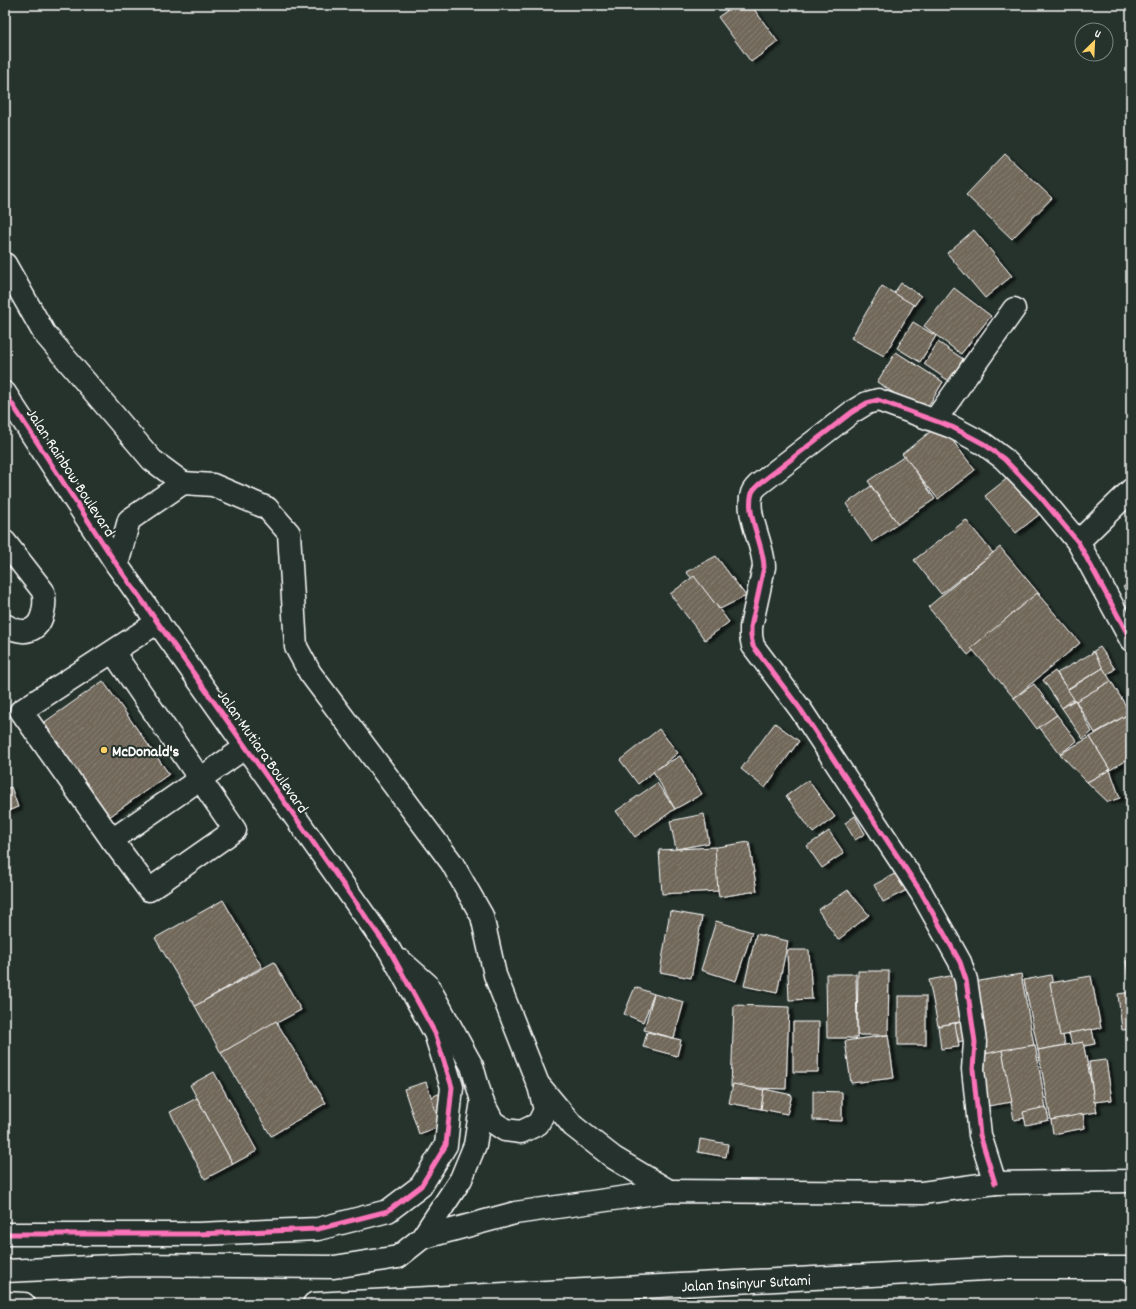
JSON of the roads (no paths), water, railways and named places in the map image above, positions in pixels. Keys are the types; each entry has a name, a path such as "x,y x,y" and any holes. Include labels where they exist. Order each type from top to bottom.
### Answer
{"main road":[{"path":"5,264 44,333 152,460 183,483 213,485 267,508 288,533 296,647 310,673 452,863 482,916 495,975 538,1084 546,1110 538,1124 521,1132 505,1130 493,1122 482,1101 472,1066 427,984 390,951"},
{"path":"935,420 1014,309"},
{"name":"Jalan Rainbow Boulevard","path":"5,393 117,565"},
{"path":"995,1183 980,1135 973,1069 975,1042 966,980 960,962 920,892 801,710 753,646 751,627 764,567 764,558 750,506 752,492 758,485 852,412 867,403 878,400 935,420 984,444 1004,459 1038,494 1078,542 1131,640"},
{"path":"117,565 129,520 183,483"},
{"path":"1078,542 1131,490"},
{"path":"5,542 43,591 45,598 41,618 30,630 14,630 5,625"},
{"name":"Jalan Mutiara Boulevard","path":"117,565 390,951"},
{"path":"112,652 235,830 149,890 21,711 158,622"},
{"path":"112,840 246,747"},
{"path":"5,1234 198,1234 318,1229 388,1211 421,1186 446,1145 452,1087 435,1034 390,951"},
{"path":"538,1084 572,1126 630,1169 669,1192"},
{"path":"5,1272 134,1265 334,1267 398,1257 422,1238 461,1179 475,1145 482,1101"},
{"path":"422,1238 515,1213 669,1192 922,1193 995,1183 1131,1181"},
{"name":"Jalan Insinyur Sutami","path":"314,1304 1005,1268 1131,1268"},
{"path":"5,1303 24,1304"}],"place":[{"name":"McDonald's","path":"104,750"}]}
